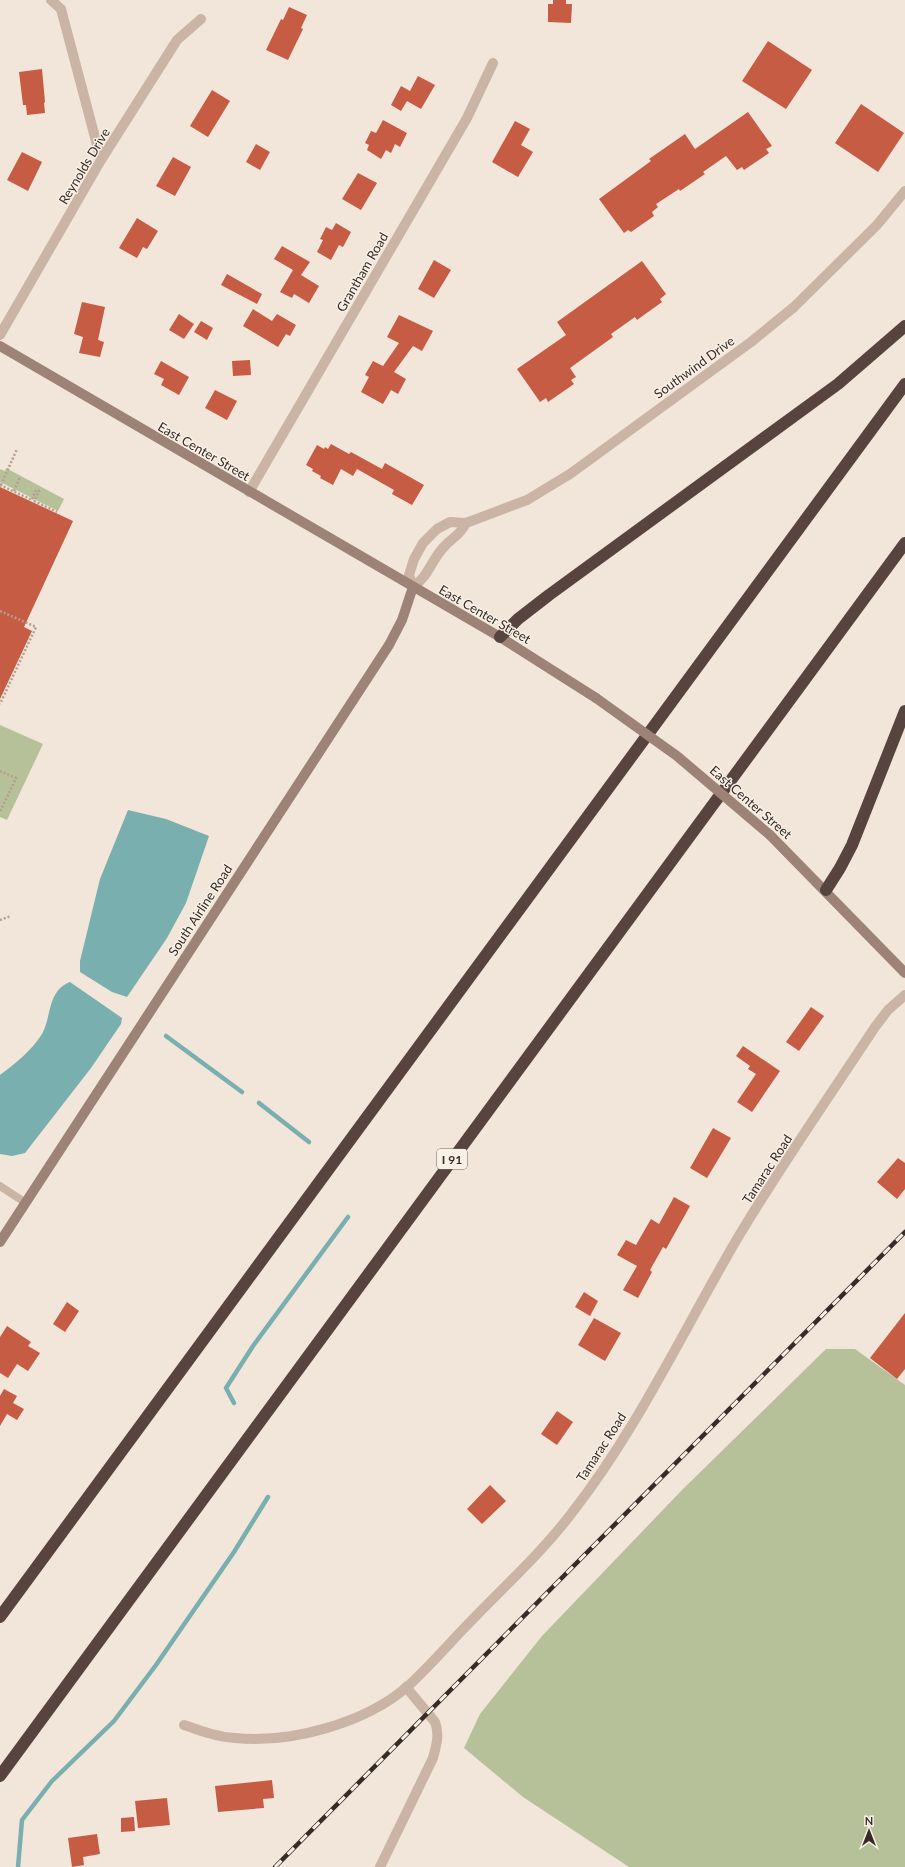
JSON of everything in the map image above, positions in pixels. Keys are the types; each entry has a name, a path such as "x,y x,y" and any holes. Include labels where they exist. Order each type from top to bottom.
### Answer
{"highway":[{"path":"500,637 518,619 561,586 838,384 905,326"},
{"path":"0,1617 905,384"},
{"name":"I 91","path":"0,1776 905,543"},
{"path":"826,890 852,845 905,710"}],"main road":[{"name":"East Center Street","path":"0,346 500,637 596,698 677,756 770,835 826,890 905,972"},
{"name":"South Airline Road","path":"0,1242 389,644 402,620 413,587"}],"street":[{"path":"51,0 61,9 101,160"},
{"name":"Reynolds Drive","path":"0,335 101,160 177,40 201,19"},
{"name":"Grantham Road","path":"250,492 466,118 493,63"},
{"name":"Southwind Drive","path":"413,587 409,575 412,564 430,535 440,526 450,522 466,523 527,500 548,488 751,342 794,306 833,270 877,225 905,191"},
{"path":"413,587 424,579 439,552 460,534 466,523"},
{"name":"Tamarac Road","path":"184,1725 206,1733 234,1738 263,1740 295,1736 344,1722 364,1713 406,1687 545,1546 572,1514 627,1432 742,1231 875,1027 888,1010 905,995"},
{"path":"380,1867 433,1758 438,1739 438,1729 435,1722 406,1687"}],"lane":[{"path":"0,1186 26,1203"}],"path":[{"path":"17,449 0,485 57,512"},
{"path":"0,476 4,477"},
{"path":"14,491 20,477"},
{"path":"0,611 36,627 0,704"},
{"path":"0,771 16,778 0,812"},
{"path":"0,920 11,916"}],"green space":[{"path":"6,468 64,499 58,511 0,482 0,469 5,471"},
{"path":"0,725 43,744 7,820 0,817"},
{"path":"826,1349 855,1349 905,1385 905,1867 629,1867 523,1797 464,1748 480,1714 542,1636 682,1490"}],"water":[{"path":"128,810 166,819 209,836 186,903 167,938 127,997 112,992 80,972 80,961 100,879"},
{"path":"70,982 122,1018 121,1024 91,1068 25,1153 12,1156 0,1154 0,1075 23,1056 38,1040 45,1027 51,1005 57,991"}],"building":[{"path":"553,0 566,0 566,4 572,4 571,23 548,22 548,4 553,4"},
{"path":"289,7 307,15 301,28 303,29 288,60 266,50 281,19 283,20"},
{"path":"768,41 812,70 786,109 742,81"},
{"path":"42,69 45,113 27,115 26,105 23,105 19,72"},
{"path":"418,76 435,85 421,109 407,101 401,111 391,105 401,86 410,91"},
{"path":"212,90 230,101 208,137 190,126"},
{"path":"861,104 904,133 878,172 835,143"},
{"path":"748,112 772,146 766,149 769,153 744,170 742,167 737,170 726,156 703,172 705,174 680,191 679,189 656,204 658,207 652,212 654,216 631,232 628,230 624,233 599,199 651,161 649,159 685,134 695,149"},
{"path":"383,120 407,133 400,147 395,144 391,153 386,150 381,159 367,150 369,145 365,143 371,131 376,133"},
{"path":"515,121 530,129 521,145 533,152 518,177 492,162"},
{"path":"256,144 270,152 260,170 246,162"},
{"path":"22,152 42,162 28,191 7,180"},
{"path":"173,157 191,167 175,196 156,186"},
{"path":"358,173 377,183 361,210 342,199"},
{"path":"137,218 158,231 147,249 143,247 137,258 119,248"},
{"path":"336,223 351,232 343,247 339,245 331,260 317,252 323,240 320,239 326,227 332,230"},
{"path":"282,246 310,262 301,275 319,286 309,303 294,294 292,298 280,292 293,270 274,259"},
{"path":"434,260 451,270 434,298 418,289"},
{"path":"642,261 666,294 660,299 662,302 637,320 635,317 611,334 613,337 570,368 576,377 571,380 574,384 548,402 546,398 540,402 517,369 566,335 557,322"},
{"path":"227,274 262,294 257,304 221,285"},
{"path":"82,302 105,307 98,340 104,342 100,357 79,353 83,337 74,334"},
{"path":"253,309 272,321 277,314 296,325 290,336 286,334 278,347 243,326"},
{"path":"179,314 194,324 184,339 169,330"},
{"path":"399,315 433,331 422,351 413,346 394,372 406,379 398,394 391,390 383,404 361,392 369,377 365,375 373,361 383,366 399,343 387,337"},
{"path":"201,321 213,328 207,340 194,332"},
{"path":"250,360 251,375 233,376 232,361"},
{"path":"161,361 189,377 179,395 161,385 164,379 154,374"},
{"path":"215,390 237,401 227,420 205,408"},
{"path":"331,444 349,454 351,452 382,469 385,463 424,485 412,505 392,494 394,490 357,469 353,476 341,469 333,485 320,478 321,476 312,471 313,469 306,465 317,445 324,449 325,447 328,449"},
{"path":"0,487 73,521 24,627 32,631 0,699"},
{"path":"811,1007 824,1016 799,1051 786,1042"},
{"path":"743,1046 780,1071 752,1112 737,1102 756,1074 748,1069 750,1066 736,1056"},
{"path":"713,1128 731,1138 707,1178 690,1168"},
{"path":"898,1158 905,1163 905,1189 897,1199 877,1182"},
{"path":"674,1197 690,1206 666,1249 663,1247 650,1270 652,1272 638,1298 623,1290 637,1266 617,1255 626,1240 636,1245 651,1219 659,1224"},
{"path":"584,1292 598,1301 590,1316 575,1307"},
{"path":"67,1302 79,1311 65,1332 53,1324"},
{"path":"905,1313 905,1369 897,1379 870,1358"},
{"path":"594,1318 621,1333 605,1361 578,1345"},
{"path":"7,1326 31,1342 28,1346 40,1353 28,1371 17,1364 8,1378 0,1373 0,1337"},
{"path":"4,1389 17,1396 13,1403 24,1409 17,1420 7,1414 0,1426 0,1396"},
{"path":"557,1411 573,1422 557,1445 541,1434"},
{"path":"490,1485 506,1501 482,1524 467,1509"},
{"path":"272,1780 274,1798 263,1799 264,1808 218,1812 215,1786"},
{"path":"167,1798 170,1825 138,1828 135,1801"},
{"path":"134,1817 135,1831 121,1832 121,1818"},
{"path":"97,1834 100,1854 83,1857 84,1865 72,1867 68,1838"}],"waterway":[{"path":"166,1036 242,1092"},
{"path":"259,1103 309,1142"},
{"path":"234,1403 226,1388 253,1346 348,1217"},
{"path":"18,1867 22,1820 52,1781 114,1721 156,1665 234,1552 268,1497"}],"railway":[{"path":"275,1867 905,1232"}]}
